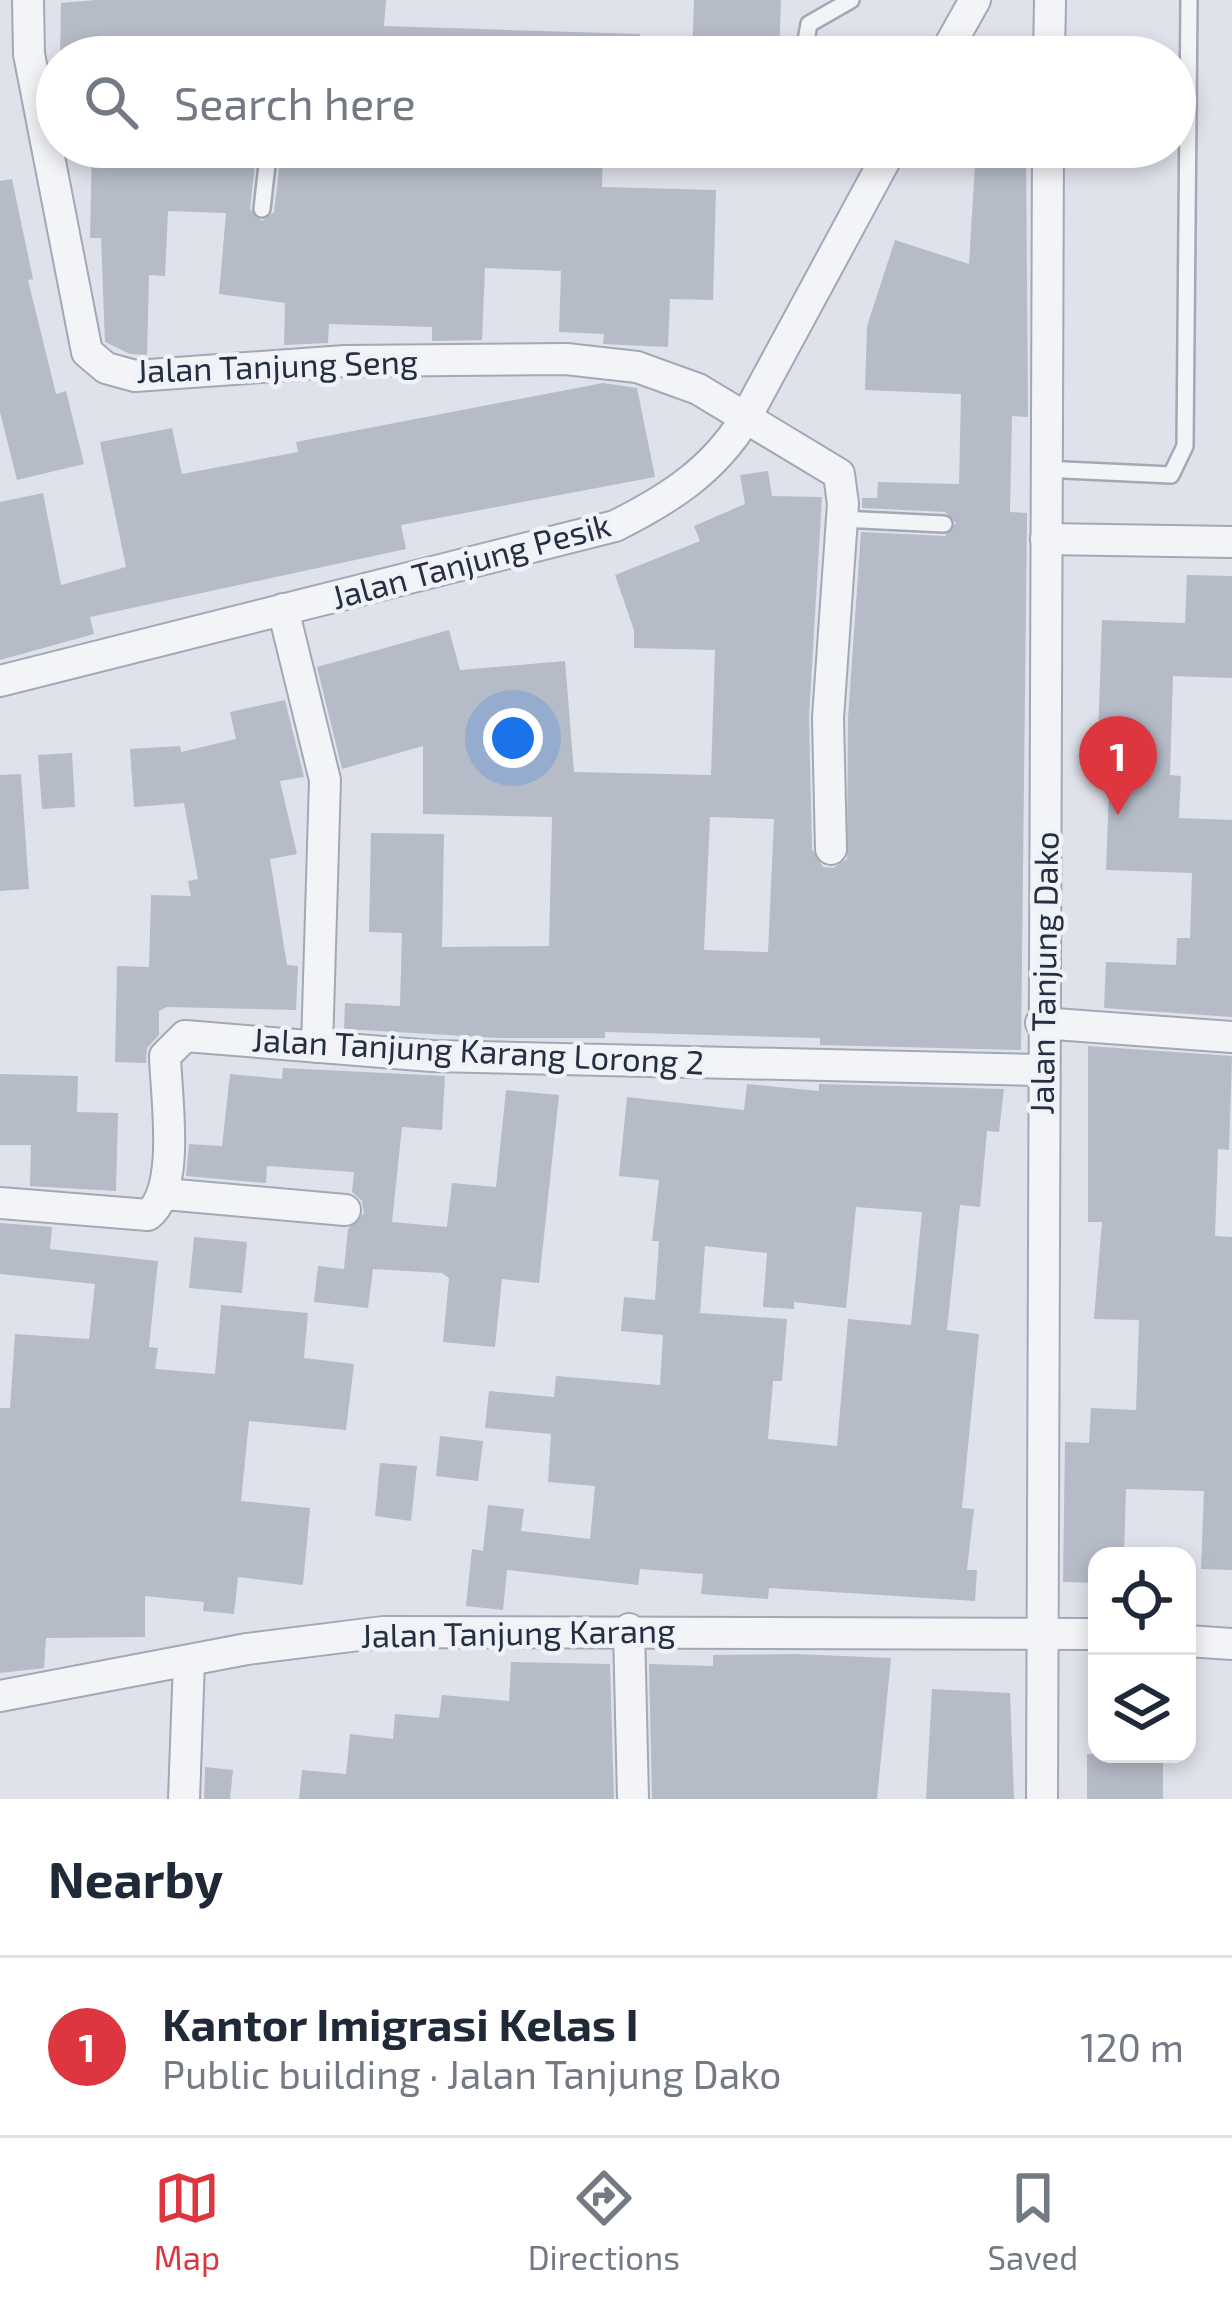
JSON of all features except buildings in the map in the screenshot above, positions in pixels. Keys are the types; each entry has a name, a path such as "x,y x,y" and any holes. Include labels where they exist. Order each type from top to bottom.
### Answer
{"street":[{"name":"Jalan Tanjung Seng","path":"28,0 36,96"},
{"path":"955,36 975,0"},
{"path":"1049,0 1049,36"},
{"name":"Jalan Tanjung Seng","path":"48,168 87,352 106,368 135,376 345,361 566,359 638,368 698,388 839,474 841,519"},
{"name":"Jalan Tanjung Pesik","path":"0,680 615,526 680,490 725,452 881,168"},
{"name":"Jalan Tanjung Dako","path":"1042,1799 1041,1023 1048,168"},
{"path":"831,849 828,718 841,519"},
{"path":"1046,539 1232,542"},
{"path":"283,609 325,780 317,1047"},
{"path":"1041,1023 1232,1037"},
{"name":"Jalan Tanjung Karang Lorong 2","path":"165,1194 166,1056 185,1036 431,1056 1041,1070"},
{"path":"0,1203 148,1215 165,1194 345,1210"},
{"path":"629,1629 633,1799"},
{"name":"Jalan Tanjung Karang","path":"0,1696 383,1632 1088,1633"},
{"path":"1196,1642 1232,1644"},
{"path":"184,1799 189,1661"}],"lane":[{"path":"807,36 809,24 851,0"},
{"path":"1190,0 1190,36"},
{"path":"262,209 267,168"},
{"path":"1043,469 1172,476 1185,446 1188,168"},
{"path":"841,519 944,524"}],"place":[{"name":"Kantor Imigrasi Kelas I","path":"1118,815"}]}
